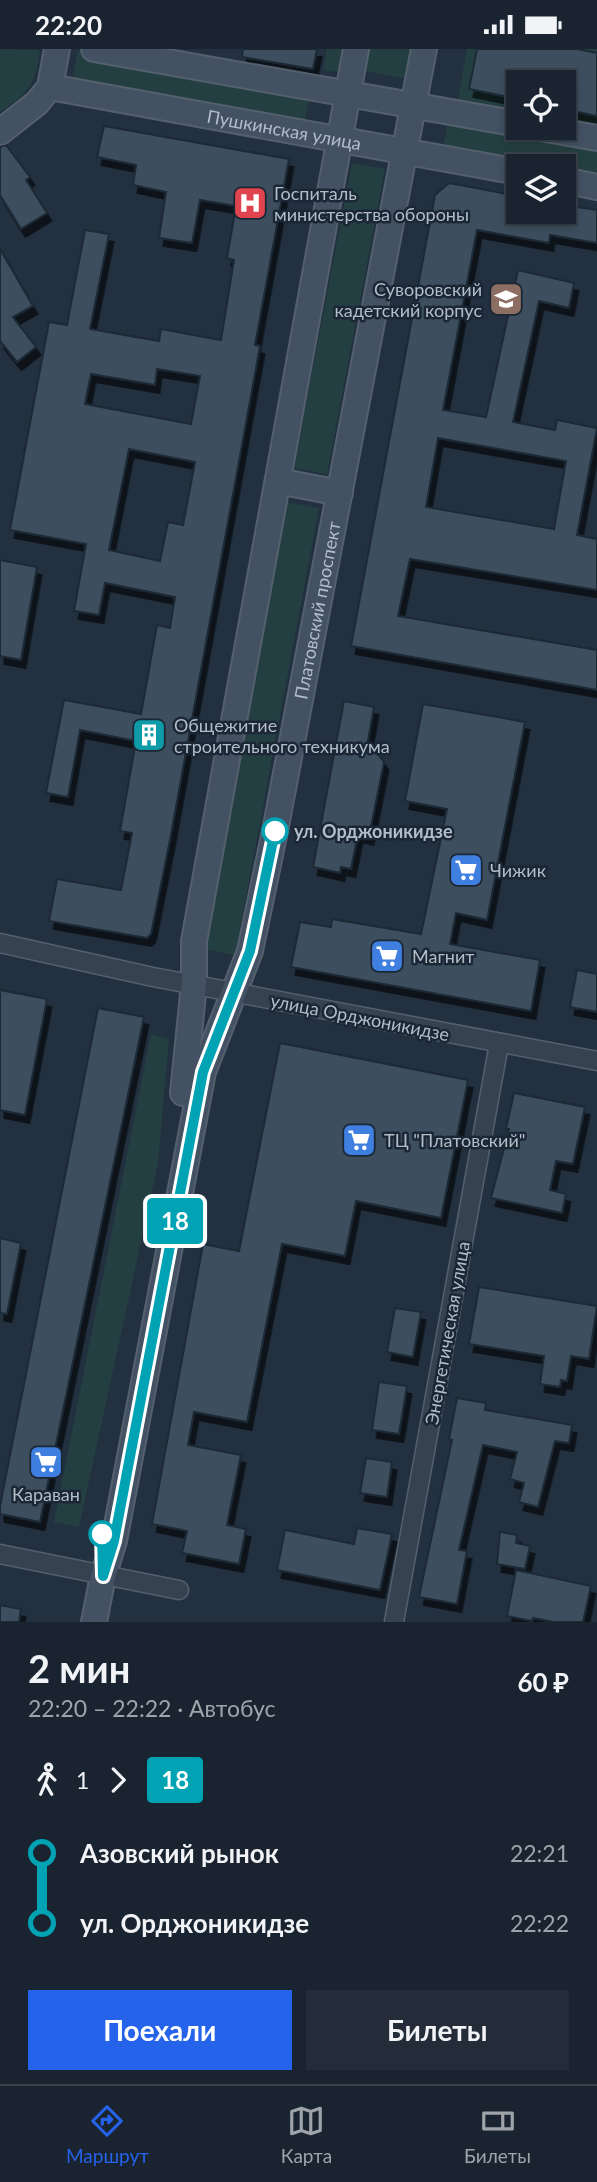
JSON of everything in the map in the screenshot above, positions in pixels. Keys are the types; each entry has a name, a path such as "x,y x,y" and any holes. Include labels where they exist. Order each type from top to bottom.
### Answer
{"main road":[{"path":"0,132 37,103 50,87 57,49"},
{"path":"94,49 506,122"},
{"name":"Платовский проспект","path":"103,1576 102,1534 188,1067 194,941 356,49"},
{"name":"Платовский проспект","path":"94,1622 103,1576 114,1541 203,1072 232,991 250,951 424,49"},
{"name":"Пушкинская улица","path":"50,87 506,170"},
{"path":"576,134 597,138"},
{"path":"576,183 597,187"},
{"path":"278,481 340,493"}],"street":[{"name":"улица Орджоникидзе","path":"0,943 194,984 597,1061"},
{"name":"Энергетическая улица","path":"394,1622 499,1044"},
{"path":"0,1554 179,1590"},
{"path":"103,1576 108,1622"}],"green space":[{"path":"0,49 40,50 36,72 29,87 0,112"},
{"path":"327,49 342,49 338,72 323,70"},
{"path":"363,49 419,49 413,80 359,70"},
{"path":"467,49 597,49 597,124 576,120 576,70 506,70 506,108 458,99"},
{"path":"78,51 310,94 304,124 72,81"},
{"path":"448,121 506,131 506,140 557,140 597,147 597,179 576,175 576,154 506,154 506,161 443,149"},
{"path":"352,163 385,169 327,474 294,468"},
{"path":"285,502 319,508 235,955 202,949"},
{"path":"151,1034 169,1039 158,1164 79,1527 54,1522"}],"building":[{"path":"243,49 317,49 313,69 242,57"},
{"path":"477,49 577,49 597,53 597,116 576,112 576,70 506,70 506,97 469,89"},
{"path":"104,126 289,159 255,345 260,346 170,840 151,934 147,938 49,921 57,879 121,890 132,833 120,831 136,741 80,730 68,797 46,793 64,700 141,714 157,625 170,628 175,597 105,583 99,615 74,611 86,544 10,530 49,322 67,325 85,230 109,234 90,329 159,341 161,329 221,340 234,260 227,258 236,206 200,200 192,243 159,238 166,192 133,185 136,165 97,157","holes":["157,369 200,376 191,424 85,404 91,374 155,385","129,449 195,462 183,525 168,522 160,561 109,550"]},
{"path":"6,145 30,177 26,180 47,213 21,229 0,195 0,147"},
{"path":"449,183 506,194 506,224 576,224 576,207 597,210 597,243 550,235 549,243 477,230 443,410 486,417 518,270 574,283 569,308 539,301 513,422 555,430 557,420 597,428 577,535 597,539 597,590 410,559 398,616 597,650 597,690 351,646 435,195","holes":["438,438 566,461 554,529 426,507"]},
{"path":"0,249 33,306 13,317 36,347 17,362 0,341"},
{"path":"0,560 37,567 21,660 0,656"},
{"path":"344,701 374,707 368,741 384,762 369,837 358,834 351,869 341,867 340,873 313,867"},
{"path":"423,704 525,722 487,920 456,913 450,944 540,960 531,1011 291,967 300,922 331,927 332,919 421,934 447,809 405,801"},
{"path":"577,970 597,974 597,1012 570,1007"},
{"path":"0,990 47,999 25,1115 0,1110"},
{"path":"98,1008 144,1017 40,1522 0,1514 0,1506"},
{"path":"280,1043 468,1080 441,1218 356,1201 345,1256 282,1244 247,1422 194,1412 188,1445 241,1455 227,1525 246,1529 239,1564 182,1553 187,1531 152,1524 203,1244 239,1251"},
{"path":"514,1093 585,1107 573,1164 556,1161 550,1190 566,1194 562,1213 491,1198 509,1129 506,1129"},
{"path":"0,1238 21,1243 7,1314 0,1313"},
{"path":"479,1287 597,1306 589,1359 571,1356 567,1381 561,1380 560,1387 540,1384 544,1356 469,1344"},
{"path":"395,1308 421,1312 413,1357 387,1352"},
{"path":"379,1382 407,1386 399,1434 372,1430"},
{"path":"457,1398 486,1403 485,1410 572,1425 569,1443 555,1441 538,1507 519,1502 524,1483 510,1479 517,1452 483,1445 459,1550 467,1551 457,1604 419,1597 452,1440 449,1439"},
{"path":"366,1458 392,1462 387,1497 360,1493"},
{"path":"357,1528 392,1534 380,1590 277,1570 285,1530 354,1544"},
{"path":"500,1532 517,1535 516,1543 530,1546 525,1569 497,1564"},
{"path":"516,1570 591,1586 583,1622 554,1622 533,1618 532,1621 507,1616"},
{"path":"0,1605 21,1609 19,1622 0,1622"}],"bus line":[{"name":"18","path":"102,1534 103,1576 114,1541 203,1072 232,991 250,951 275,831"}],"place":[{"name":"Госпиталь министерства обороны","path":"250,203"},
{"name":"Суворовский кадетский корпус","path":"506,299"},
{"name":"Общежитие строительного техникума","path":"149,735"},
{"name":"ул. Орджоникидзе","path":"275,831"},
{"name":"Чижик","path":"466,870"},
{"name":"Магнит","path":"387,956"},
{"name":"ТЦ \"Платовский\"","path":"359,1140"},
{"name":"Караван","path":"46,1462"}]}
